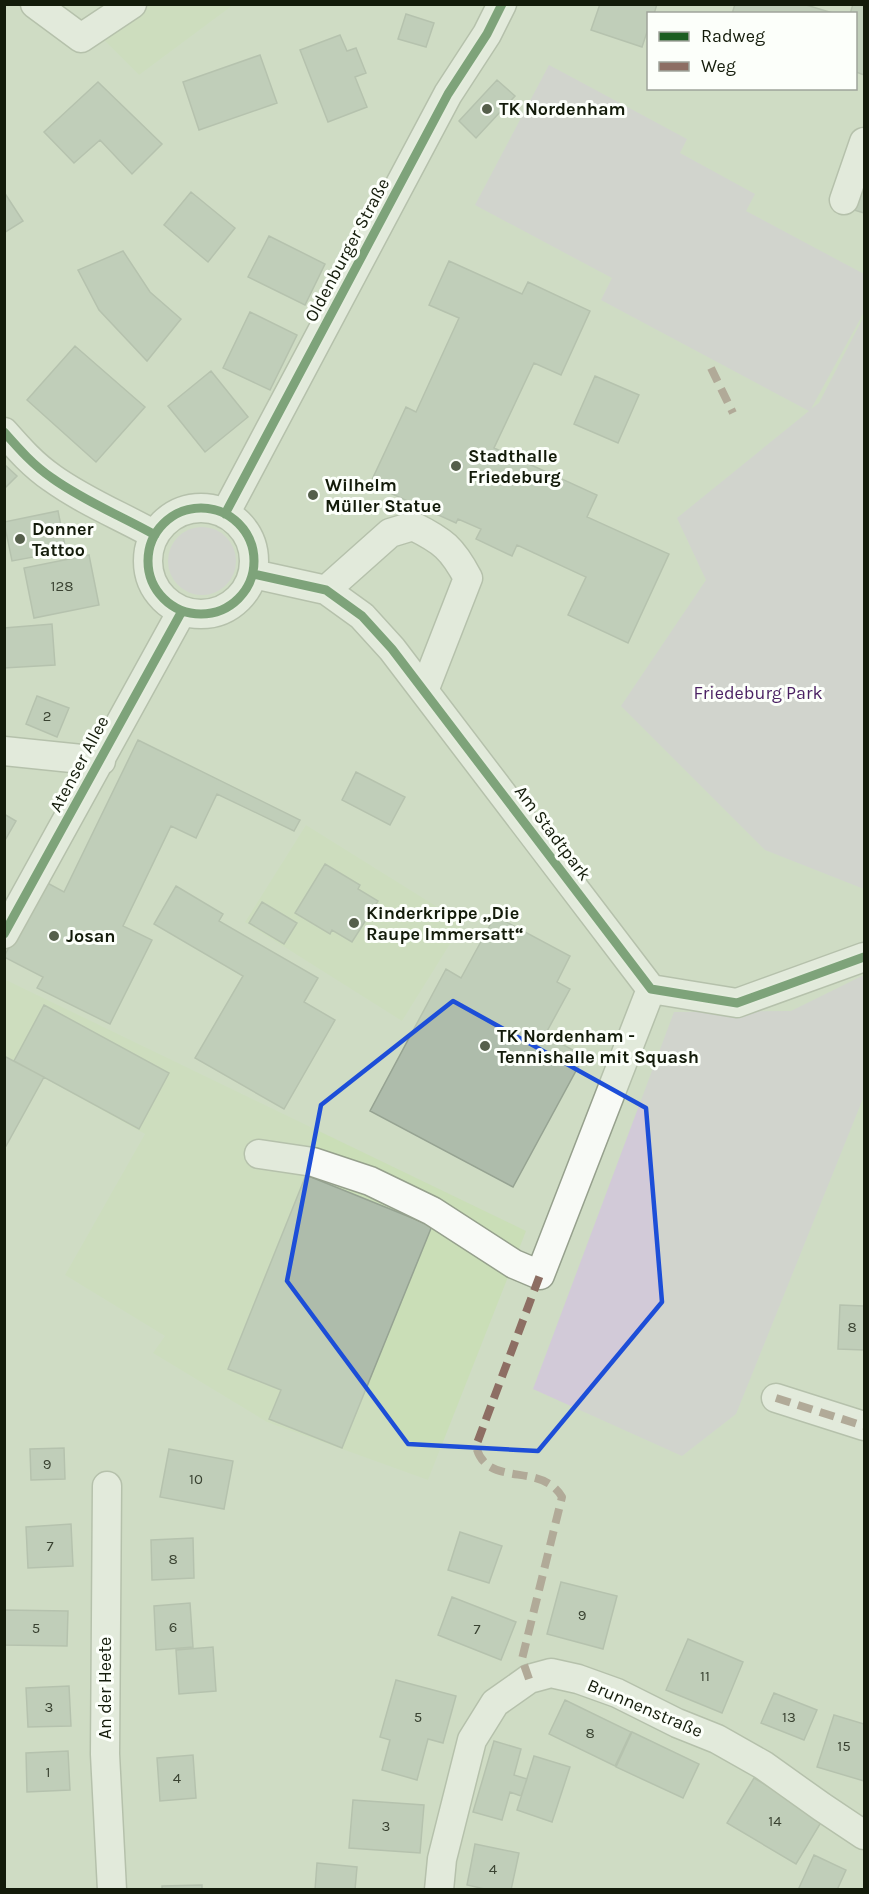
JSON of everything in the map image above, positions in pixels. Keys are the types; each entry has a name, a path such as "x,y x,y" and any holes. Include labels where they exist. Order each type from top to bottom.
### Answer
{"street":[{"path":"35,4 81,38 132,4"},
{"name":"Oldenburger Straße","path":"225,514 448,94 487,34 502,4"},
{"path":"844,200 864,142"},
{"path":"4,432 24,456 52,478 93,503 155,535"},
{"path":"206,508 225,514 240,524 250,539 255,556 253,574 242,596 223,610 199,615 182,611 163,598 153,584 148,567 149,550 155,535 168,519 186,510 206,508"},
{"path":"326,590 390,533 413,526 438,538 457,556 468,578 424,691"},
{"name":"Am Stadtpark","path":"253,574 326,590 362,616 392,649 651,989"},
{"name":"Atenser Allee","path":"4,934 182,611"},
{"path":"4,751 101,760"},
{"path":"259,1154 313,1162 370,1181 432,1211 514,1264 540,1275 651,989 737,1003 864,957"},
{"path":"776,1398 864,1426"},
{"name":"An der Heete","path":"106,1486 105,1754 112,1890"},
{"name":"Brunnenstraße","path":"439,1890 445,1848 472,1740 495,1703 529,1679 551,1673 578,1679 617,1693 676,1723 717,1739 763,1765 864,1834"}],"highlighted area":[{"path":"453,1001 646,1108 662,1302 538,1451 408,1444 287,1281 321,1105"}],"shaded area":[{"path":"140,5 233,5 139,75 101,37"},
{"name":"Kinderkrippe „Die Raupe Immersatt“","path":"306,825 463,923 402,1021 245,922"},
{"path":"4,979 526,1231 428,1480 267,1422 153,1353 165,1336 65,1275 145,1134 5,1056"}],"green space":[{"name":"Friedeburg Park","path":"549,65 687,139 680,153 755,194 746,211 864,274 864,312 811,409 819,403 864,316 864,889 765,850 621,706 706,580 677,518 809,411 601,300 612,278 475,205"},
{"path":"202,527 215,530 226,537 233,548 236,561 233,574 226,585 215,592 202,595 189,592 178,585 171,574 168,561 171,548 178,537 189,530"},
{"path":"864,975 864,1096 736,1414 682,1456 533,1389 674,1012 791,1011"}],"building":[{"path":"600,4 657,4 655,12 647,12 647,32 642,47 591,30"},
{"path":"735,4 803,4 829,12 733,12"},
{"path":"853,4 864,6 864,75 857,72 857,12 851,12"},
{"path":"406,14 434,23 426,47 398,39"},
{"path":"340,35 347,51 356,48 366,73 355,77 367,107 328,122 300,50"},
{"path":"260,55 277,103 199,130 183,82"},
{"name":"TK Nordenham","path":"497,80 515,96 476,138 459,121"},
{"path":"98,82 162,144 132,174 100,140 74,163 44,132"},
{"path":"864,178 864,213 854,210"},
{"path":"4,192 23,221 4,233"},
{"path":"191,192 235,228 208,262 164,225"},
{"path":"269,236 325,264 305,305 248,277"},
{"path":"123,251 150,292 181,319 147,361 99,310 78,270"},
{"name":"Stadthalle Friedeburg","path":"449,261 522,294 528,282 590,311 561,375 534,363 494,448 597,495 587,517 669,554 628,643 568,615 586,577 517,545 512,556 476,539 481,529 458,519 456,523 370,484 406,407 416,412 459,318 429,305"},
{"path":"250,312 297,335 270,390 223,368"},
{"path":"75,346 145,407 96,462 27,400"},
{"path":"211,371 248,417 205,452 168,406"},
{"path":"595,376 639,395 618,443 574,424"},
{"path":"4,464 17,476 4,489"},
{"path":"58,511 66,551 12,561 4,522"},
{"path":"89,555 99,605 34,618 24,568"},
{"path":"52,624 55,665 4,668 4,628"},
{"path":"37,696 69,708 57,737 26,724"},
{"path":"138,740 300,820 294,831 217,794 196,838 171,826 123,926 152,940 110,1024 37,988 43,977 4,957 42,880 64,892"},
{"path":"356,772 405,797 390,825 342,800"},
{"path":"4,814 16,821 4,842"},
{"path":"325,864 360,885 358,889 378,901 352,942 332,930 330,934 295,913"},
{"path":"176,886 223,914 219,921 318,978 304,1002 335,1020 284,1109 195,1058 243,976 154,924"},
{"path":"262,902 297,923 284,944 249,923"},
{"name":"TK Nordenham - Tennishalle mit Squash","path":"495,916 570,956 557,982 570,989 545,1035 584,1056 513,1187 370,1111 446,969 461,978"},
{"path":"44,1005 169,1073 139,1129 14,1061"},
{"path":"4,1056 44,1077 6,1146 4,1145"},
{"path":"306,1175 432,1226 342,1448 269,1419 281,1390 228,1369"},
{"path":"840,1305 864,1306 864,1350 838,1349"},
{"path":"64,1448 65,1479 31,1480 30,1449"},
{"path":"169,1449 233,1461 224,1509 160,1497"},
{"path":"71,1524 73,1566 28,1568 26,1527"},
{"path":"460,1532 502,1546 489,1583 448,1570"},
{"path":"193,1538 194,1578 152,1580 151,1540"},
{"path":"561,1582 617,1596 603,1649 547,1634"},
{"path":"452,1597 516,1622 501,1660 438,1635"},
{"path":"190,1603 193,1647 156,1650 154,1606"},
{"path":"4,1610 68,1611 67,1646 4,1645"},
{"path":"688,1639 743,1662 722,1713 666,1690"},
{"path":"213,1647 216,1691 179,1694 176,1650"},
{"path":"396,1680 456,1696 443,1743 428,1739 417,1780 382,1770 390,1740 380,1737"},
{"path":"69,1686 71,1726 28,1727 26,1688"},
{"path":"774,1693 817,1710 804,1740 761,1723"},
{"path":"565,1700 631,1732 615,1766 549,1734"},
{"path":"834,1715 864,1724 864,1781 817,1767"},
{"path":"632,1732 699,1764 683,1798 616,1767"},
{"path":"494,1741 521,1749 514,1775 527,1779 521,1796 510,1792 502,1820 473,1812"},
{"path":"68,1751 70,1790 27,1792 26,1753"},
{"path":"193,1755 196,1798 160,1801 157,1758"},
{"path":"534,1756 570,1767 552,1822 517,1810"},
{"path":"754,1778 823,1819 796,1864 727,1823"},
{"path":"353,1800 424,1805 420,1853 349,1848"},
{"path":"475,1844 519,1853 511,1890 489,1890 467,1885"},
{"path":"814,1855 846,1870 837,1890 798,1890"},
{"path":"317,1863 357,1867 355,1890 315,1890"},
{"path":"202,1885 202,1890 162,1890 162,1886"}],"marked path":[{"path":"711,368 733,413"},
{"path":"529,1679 522,1659 562,1497 553,1486 541,1480 502,1472 491,1467 482,1459 476,1446 540,1275"},
{"path":"776,1398 864,1426"}],"cycle path":[{"path":"225,514 448,94 487,34 502,4"},
{"path":"4,432 32,462 52,478 155,535"},
{"path":"201,508 221,512 238,524 250,541 254,561 250,581 238,598 221,610 201,614 181,610 164,598 152,581 148,561 152,541 164,524 181,512 201,508"},
{"path":"253,574 326,590 362,616 392,649 651,989 737,1003 864,957"},
{"path":"4,934 182,611"}],"place":[{"name":"TK Nordenham","path":"487,109"},
{"name":"Stadthalle Friedeburg","path":"456,466"},
{"name":"Wilhelm Müller Statue","path":"313,495"},
{"name":"Donner Tattoo","path":"20,539"},
{"name":"Kinderkrippe „Die Raupe Immersatt“","path":"354,923"},
{"name":"Josan","path":"54,936"},
{"name":"TK Nordenham - Tennishalle mit Squash","path":"485,1046"}]}
